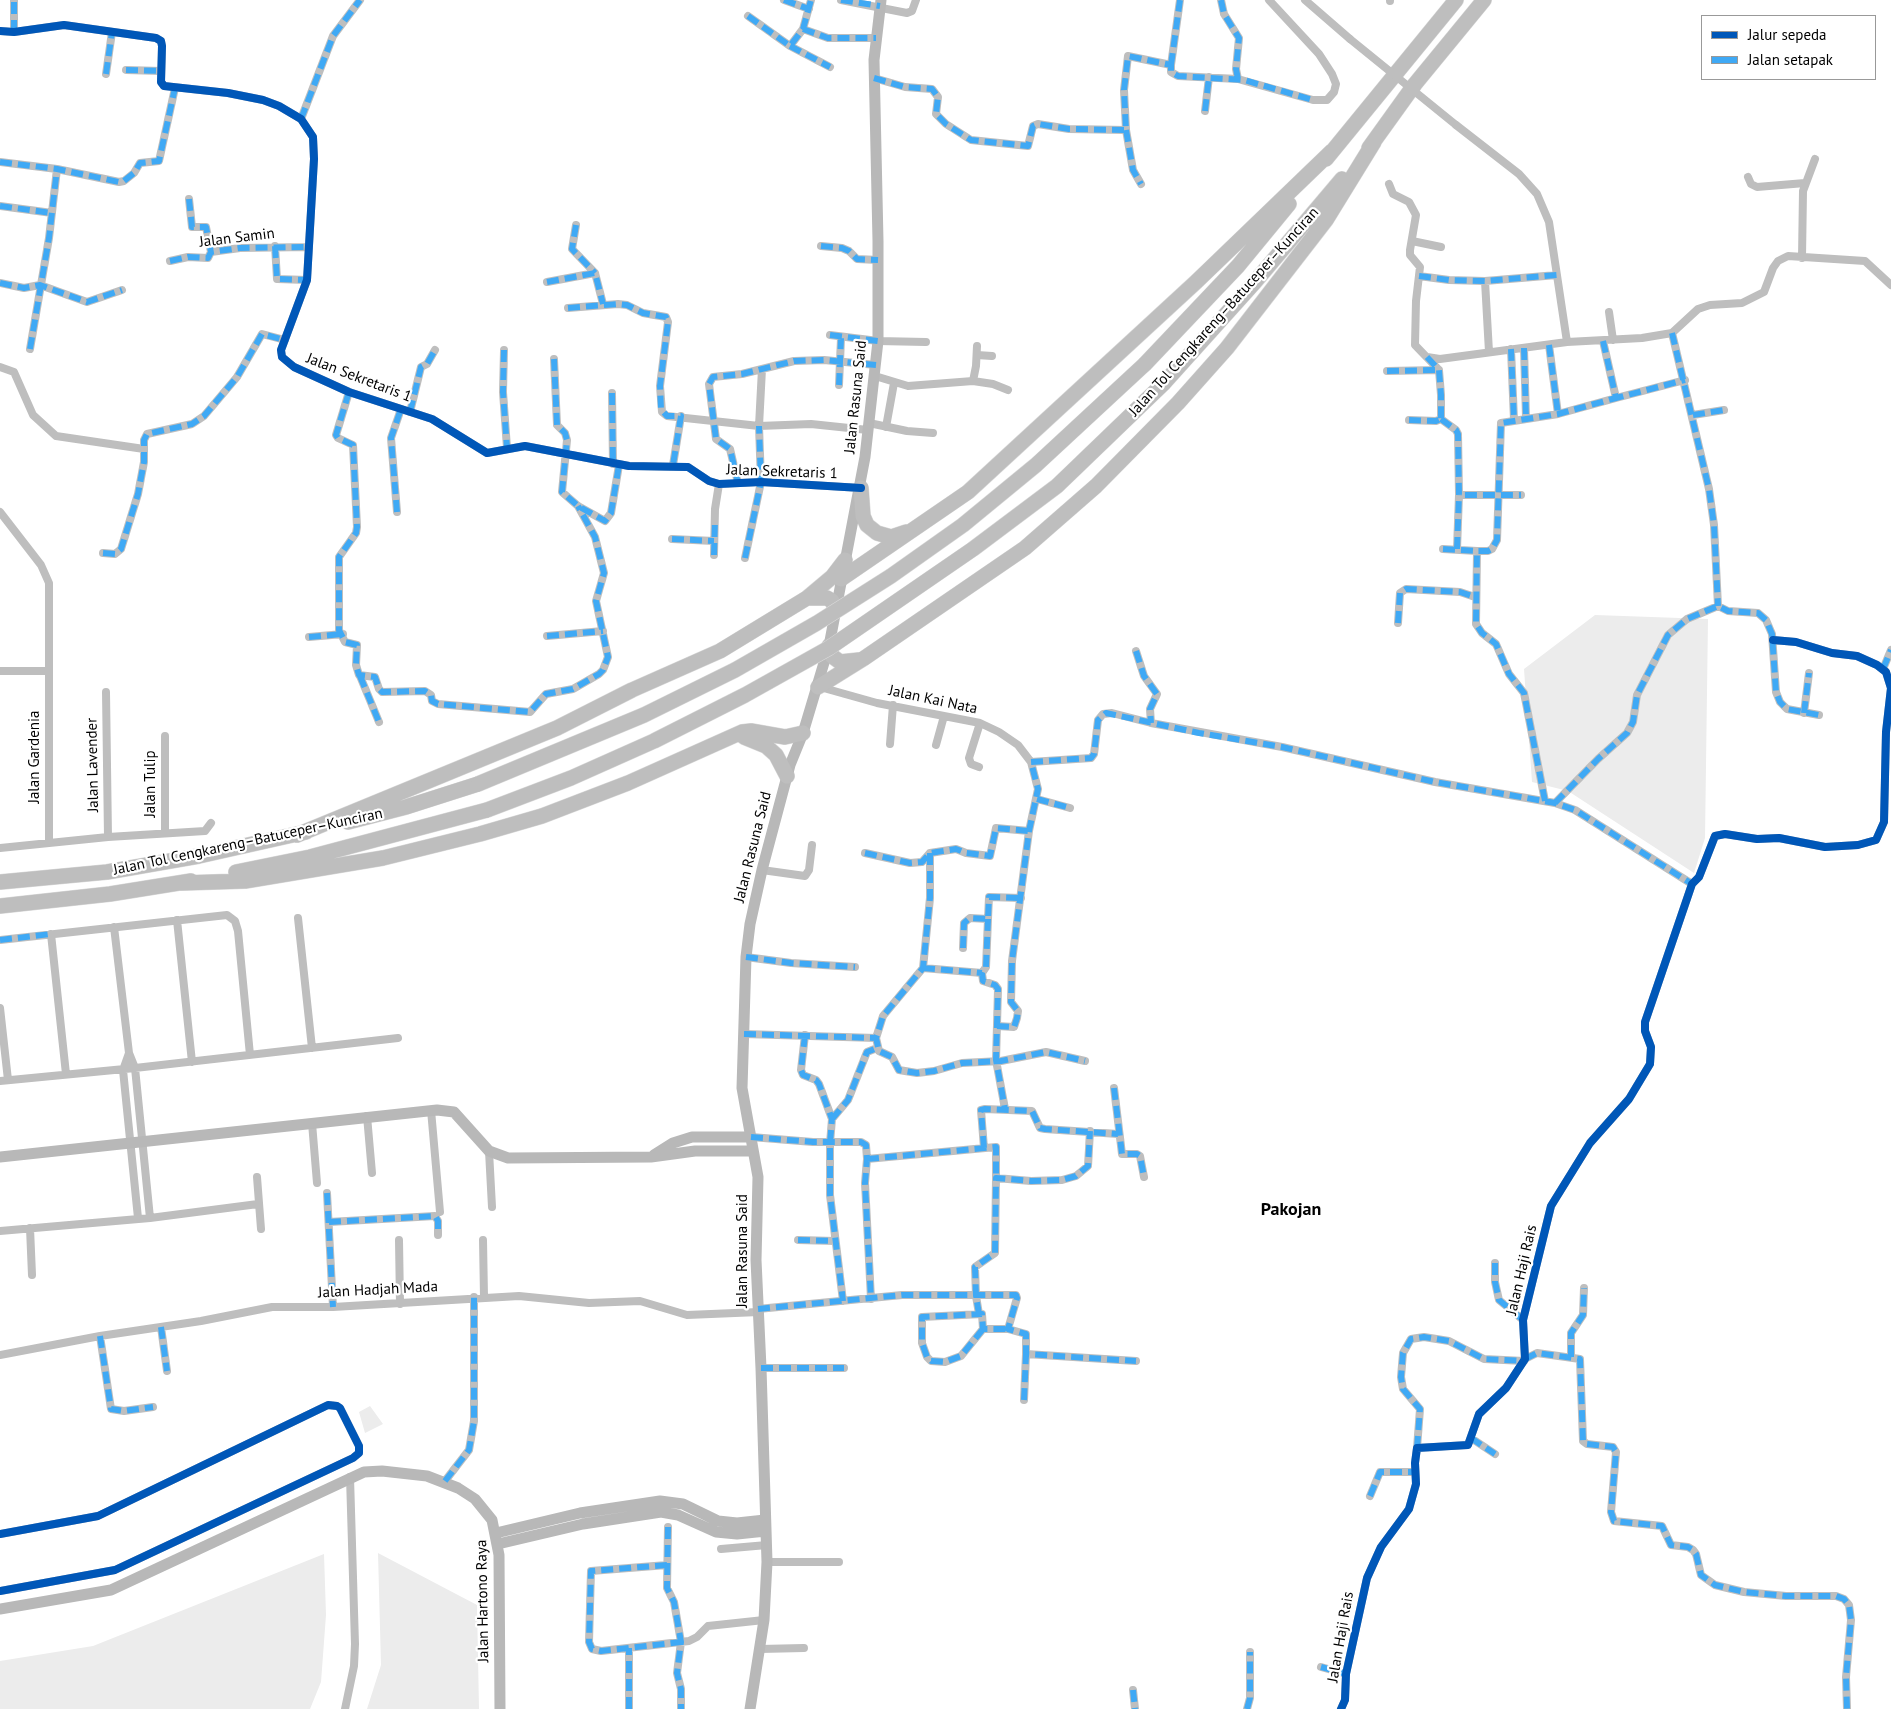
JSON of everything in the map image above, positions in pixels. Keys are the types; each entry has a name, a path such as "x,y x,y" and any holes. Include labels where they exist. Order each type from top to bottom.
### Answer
{"highway":[{"name":"Jalan Tol Cengkareng–Batuceper–Kunciran","path":"0,882 107,872 297,835 406,807 478,784 644,716 735,670 817,623 891,576 962,525 1036,465 1145,364 1238,266 1456,0"},
{"name":"Jalan Tol Cengkareng–Batuceper–Kunciran","path":"0,906 182,884 310,857 486,810 571,778 654,741 746,695 829,648 973,549 1057,486 1164,383 1254,283 1374,142 1415,84 1484,0"},
{"path":"818,687 863,659 1025,548 1096,486 1178,403 1227,348 1326,220 1374,142"},
{"path":"841,579 968,492 1196,282 1332,151"},
{"path":"861,488 863,516 867,524 877,533 891,537 914,530"},
{"path":"297,835 557,728 632,690 720,651 807,598 832,577 845,560"},
{"path":"807,598 827,598 836,608"},
{"path":"829,646 832,656 840,662 863,659"},
{"path":"182,884 245,881 383,858 480,834 542,816 628,783 728,737 751,731 785,737 803,733"},
{"path":"728,737 742,737 766,746 776,755 787,776"}],"street":[{"path":"14,0 14,32"},
{"path":"0,31 14,32 55,25 161,40 162,84 175,88 228,93 263,100 279,106 302,119 333,36 360,0"},
{"path":"784,0 809,9"},
{"path":"790,46 803,29 810,0"},
{"path":"841,0 880,3 908,12 912,11 916,0"},
{"path":"1180,0 1171,72 1178,76 1238,78 1313,100 1327,100 1334,92 1336,84 1332,74 1319,54 1269,0"},
{"path":"1221,0 1224,14 1239,38 1236,69 1238,78"},
{"path":"1305,0 1350,39 1519,174 1538,194 1549,222 1567,342"},
{"name":"Jalan Rasuna Said","path":"750,1709 764,1620 767,1562 762,1368 755,1246 758,1177 742,1088 746,956 750,924 762,870 787,776 818,687 829,646 841,579 861,488 878,341 878,228 874,78 880,3"},
{"path":"748,16 790,46 830,67"},
{"path":"803,29 828,38 876,38"},
{"path":"106,74 112,32"},
{"path":"1140,184 1133,170 1126,130 1124,90 1128,56 1171,65"},
{"path":"126,70 161,71"},
{"path":"1205,111 1209,77"},
{"path":"874,78 906,87 932,89 938,97 936,114 946,124 977,142 1028,146 1033,126 1038,124 1069,129 1126,130"},
{"path":"0,162 57,169 119,182 134,173 140,163 156,163 160,158 175,88"},
{"name":"Jalan Sekretaris 1","path":"302,119 313,137 313,192 307,280 281,350 285,360 318,380 432,420 487,453 525,446 616,465 673,465 688,467 710,481 719,484 761,482 861,488"},
{"path":"1802,258 1803,191 1815,159"},
{"path":"30,349 52,213 57,169"},
{"path":"1748,177 1751,184 1757,188 1805,182"},
{"path":"1389,184 1394,194 1409,202 1416,215 1410,255 1419,263 1415,345 1439,370 1442,395 1441,419"},
{"path":"189,199 192,227 206,227 211,252"},
{"path":"0,206 52,213"},
{"path":"576,225 572,249 595,273 603,304"},
{"path":"1412,241 1440,247"},
{"path":"275,246 277,279 307,280"},
{"name":"Jalan Samin","path":"170,261 188,258 208,258 211,252 275,246 308,247"},
{"path":"821,246 842,248 849,251 857,259 878,260"},
{"path":"1427,357 1440,359 1549,346 1567,342 1603,341 1672,333 1698,309 1710,305 1742,303 1757,297 1764,292 1778,260 1788,256 1865,261 1891,285"},
{"path":"547,282 595,273"},
{"path":"1418,276 1449,280 1485,281 1557,275"},
{"path":"1485,281 1488,352"},
{"path":"0,283 24,288 40,285 87,302 122,290"},
{"path":"568,308 603,304 627,306 643,313 666,317 668,322 660,386 661,409 667,416 681,416 759,426 811,424 886,427 933,433"},
{"path":"1609,312 1613,340"},
{"path":"1672,333 1704,460 1714,525 1718,606"},
{"path":"103,553 115,554 121,549 138,494 144,440 149,432 192,424 204,416 238,377 262,334 285,340"},
{"path":"830,335 840,338 878,341 926,342"},
{"path":"839,385 841,362 840,338"},
{"path":"1603,341 1616,398"},
{"path":"973,381 977,355 976,346"},
{"path":"1549,346 1558,414"},
{"path":"1524,348 1526,418"},
{"path":"1512,349 1514,420"},
{"path":"410,412 421,368 427,364 435,350"},
{"path":"504,350 503,392 507,448"},
{"path":"977,355 992,356"},
{"path":"554,359 557,426 566,436 562,490 578,506 605,521 611,513 616,465 612,393"},
{"path":"738,482 730,449 716,441 710,380 713,377 794,361 841,362 875,370 894,383 918,386 973,381 993,384 1008,390"},
{"path":"0,367 14,372 33,415 56,436 144,449"},
{"path":"745,558 761,482 759,426 762,368"},
{"path":"1387,371 1439,370"},
{"path":"1443,549 1488,551 1497,543 1500,426 1503,421 1558,414 1684,380"},
{"path":"886,427 894,383"},
{"path":"349,392 336,435 338,438 353,445 357,527 356,533 339,557 339,630 343,634 345,642 357,645 356,665 379,722"},
{"path":"397,512 391,438 401,409"},
{"path":"1693,415 1724,410"},
{"path":"673,465 681,416"},
{"path":"1410,420 1436,421 1441,419"},
{"path":"1441,419 1456,430 1458,434 1459,495 1457,549"},
{"path":"714,555 715,504 719,484"},
{"path":"1459,495 1498,497 1521,495"},
{"path":"360,676 375,677 379,689 385,693 425,691 431,695 432,701 438,704 530,712 546,694 573,689 599,674 608,657 603,631 598,621 596,601 604,579 602,558 595,537 578,506"},
{"name":"Jalan Gardenia","path":"0,512 41,565 50,582 48,671 49,842"},
{"path":"672,539 714,541"},
{"path":"1477,551 1476,624 1479,630 1496,644 1509,674 1524,693 1545,801"},
{"path":"1398,624 1400,593 1406,589 1460,592 1475,598"},
{"path":"1555,803 1630,729 1636,695 1668,635 1687,619 1718,606 1735,612 1751,611 1758,613 1766,620 1773,640 1777,697 1787,708 1804,714 1819,716"},
{"path":"547,636 603,631"},
{"path":"309,637 343,634"},
{"path":"1773,640 1796,642 1832,653 1857,656 1884,669 1889,678 1890,688 1886,732 1887,823"},
{"path":"1136,650 1144,676 1157,694 1150,709 1151,723"},
{"path":"1884,669 1891,650"},
{"path":"0,671 48,671"},
{"path":"1804,714 1809,673"},
{"name":"Jalan Kai Nata","path":"818,687 980,724 999,732 1018,745 1031,762"},
{"name":"Jalan Lavender","path":"106,692 108,837"},
{"path":"890,744 893,705"},
{"path":"997,1026 1010,1027 1016,1024 1018,1011 1011,1002 1011,984 1029,831 1037,799 1037,781 1031,762 1091,758 1094,754 1098,720 1106,713 1282,747 1435,782 1555,803 1575,810 1692,884"},
{"path":"936,745 944,716"},
{"path":"979,767 971,764 969,755 980,724"},
{"name":"Jalan Tulip","path":"165,736 165,834"},
{"path":"1037,799 1070,808"},
{"path":"0,848 108,837 205,831 211,823"},
{"name":"Jalan Haji Rais","path":"1340,1709 1345,1700 1346,1674 1355,1627 1372,1566 1381,1547 1409,1509 1416,1484 1414,1472 1418,1448 1420,1409 1403,1389 1401,1377 1403,1353 1412,1338 1424,1337 1440,1339 1458,1345 1484,1359 1524,1360 1523,1320 1551,1206 1590,1144 1629,1099 1650,1064 1651,1047 1644,1031 1645,1022 1692,884 1699,877 1715,836 1725,834 1757,839 1779,838 1825,847 1858,845 1876,840 1887,823"},
{"path":"865,853 910,863 922,862 930,853 956,849 966,853 990,856 996,828 1029,831"},
{"path":"762,870 805,876 809,870 812,845"},
{"path":"930,853 930,898 923,968 883,1016 876,1038 877,1048 882,1053 892,1057 902,1072 925,1072 962,1063 1046,1052 1085,1061"},
{"path":"1005,1109 996,1060 997,987 984,982 982,974 986,967 989,897 1021,898"},
{"path":"0,940 224,914 235,921 238,931 250,1055"},
{"path":"298,918 312,1048"},
{"path":"962,948 966,921 970,918 988,920"},
{"path":"176,920 192,1062"},
{"path":"114,927 129,1053 135,1068 138,1218"},
{"path":"50,934 66,1074"},
{"path":"746,956 791,963 855,966"},
{"path":"923,968 982,974"},
{"path":"0,1008 4,1081 123,1070 398,1038"},
{"path":"744,1034 876,1038"},
{"path":"805,1035 801,1070 804,1075 816,1080 819,1084 832,1119 830,1195 843,1301"},
{"path":"832,1119 848,1100 867,1052 877,1048"},
{"path":"129,1053 123,1070 150,1218"},
{"path":"1114,1088 1118,1134 1122,1154 1137,1154 1140,1156 1144,1177"},
{"path":"984,1148 981,1110 1005,1109 1032,1112 1040,1128 1118,1134"},
{"path":"0,1157 431,1110 449,1110 458,1115 489,1151 508,1158 651,1157 712,1150 753,1151"},
{"path":"431,1110 440,1212"},
{"path":"367,1116 372,1173"},
{"path":"312,1123 317,1183"},
{"path":"996,1178 1031,1182 1070,1179 1088,1166 1090,1132"},
{"path":"711,1136 712,1150"},
{"path":"651,1157 673,1143 692,1137 751,1137 830,1143 861,1142 867,1149 865,1183 871,1299"},
{"path":"867,1158 984,1148 998,1149 996,1253 975,1267 979,1314"},
{"path":"489,1151 492,1206"},
{"path":"258,1177 258,1204 261,1229"},
{"path":"327,1193 333,1307"},
{"path":"0,1231 150,1218 258,1204"},
{"path":"329,1222 435,1216 438,1220 438,1235"},
{"path":"30,1228 32,1275"},
{"path":"399,1240 400,1304"},
{"path":"483,1240 484,1297"},
{"path":"798,1240 835,1241"},
{"path":"1495,1263 1495,1282 1499,1300 1523,1320"},
{"path":"1571,1357 1571,1334 1583,1315 1584,1288"},
{"name":"Jalan Hadjah Mada","path":"0,1355 272,1307 333,1307 520,1296 589,1303 640,1301 687,1315 758,1310 902,1295 1017,1296 1008,1329"},
{"path":"446,1481 468,1450 474,1421 474,1298"},
{"path":"984,1315 983,1329 961,1356 945,1362 932,1361 927,1357 922,1343 922,1316 984,1315"},
{"path":"161,1327 167,1371"},
{"path":"983,1329 1008,1329 1026,1334 1024,1400"},
{"path":"100,1336 111,1409 124,1411 153,1407"},
{"path":"1418,1448 1465,1446 1471,1438 1478,1414 1506,1388 1524,1360 1537,1353 1580,1359 1583,1441 1587,1444 1613,1448 1616,1452 1612,1519 1617,1522 1662,1526 1671,1545 1688,1547 1693,1550 1696,1554 1701,1575 1715,1585 1744,1592 1786,1596 1836,1596 1844,1600 1849,1605 1852,1620 1846,1677 1847,1709"},
{"path":"1026,1354 1136,1361"},
{"path":"762,1368 844,1368"},
{"path":"0,1534 98,1516 328,1405 340,1408 359,1446 358,1453 353,1458 115,1570 0,1591"},
{"path":"1471,1438 1494,1454"},
{"name":"Jalan Hartono Raya","path":"0,1609 111,1590 350,1477 364,1472 407,1473 446,1481 475,1499 492,1520 497,1539 500,1709"},
{"path":"1370,1496 1380,1472 1414,1472"},
{"path":"345,1709 354,1666 356,1644 350,1477"},
{"path":"497,1539 661,1512 678,1515 716,1532 737,1534 766,1526"},
{"path":"668,1527 668,1592 674,1602 681,1642 677,1672 681,1689 681,1709"},
{"path":"721,1549 766,1545"},
{"path":"767,1562 839,1562"},
{"path":"667,1565 595,1569 592,1571 589,1606 590,1646 601,1651 681,1642 697,1637 711,1625 764,1620"},
{"path":"628,1709 629,1648"},
{"path":"760,1649 804,1648"},
{"path":"1247,1709 1250,1698 1250,1652"},
{"path":"1321,1667 1346,1674"},
{"path":"1133,1690 1135,1709"}],"shaded area":[{"path":"1595,615 1708,619 1705,838 1694,873 1568,791 1532,782 1524,669"},
{"path":"370,1406 383,1424 365,1433 359,1412"},
{"path":"378,1553 477,1605 479,1709 367,1709 381,1665"},
{"path":"324,1554 326,1615 321,1682 310,1709 0,1709 0,1661 93,1646"}],"marked path":[{"path":"14,0 14,32"},
{"path":"301,119 333,36 360,0"},
{"path":"784,0 809,9"},
{"path":"748,16 790,46 803,29 811,0"},
{"path":"841,0 880,6"},
{"path":"1171,65 1180,0"},
{"path":"1221,0 1224,14 1239,38 1236,69 1238,79"},
{"path":"803,29 828,38 876,38"},
{"path":"106,74 112,32"},
{"path":"790,46 830,67"},
{"path":"874,78 905,87 932,89 938,97 936,114 946,124 971,140 1028,146 1033,126 1038,124 1069,129 1126,130 1124,90 1128,56 1171,65 1171,72 1178,76 1244,80 1313,100"},
{"path":"126,70 161,71"},
{"path":"1205,111 1209,77"},
{"path":"0,162 57,169 119,182 124,181 134,173 140,163 159,161 175,88"},
{"path":"1126,130 1133,170 1141,184"},
{"path":"30,349 49,238 57,169"},
{"path":"189,199 192,227 206,227 211,252"},
{"path":"0,206 52,213"},
{"path":"576,225 572,249 595,273"},
{"path":"275,246 277,279 307,280"},
{"path":"821,246 842,248 849,251 857,259 878,260"},
{"path":"170,261 188,257 208,258 211,252 240,248 308,247"},
{"path":"547,282 595,273 603,304"},
{"path":"1419,276 1449,280 1485,281 1557,275"},
{"path":"0,283 24,288 40,285 87,302 122,290"},
{"path":"568,308 618,304 627,305 643,313 666,317 668,322 660,386 661,409 667,416 681,416 673,465"},
{"path":"1672,333 1709,489 1714,525 1718,606"},
{"path":"103,553 115,554 121,549 138,494 144,462 144,440 147,434 192,424 204,416 237,377 262,334 285,340"},
{"path":"830,335 878,341"},
{"path":"839,385 841,338"},
{"path":"1603,341 1616,398 1685,380"},
{"path":"1549,345 1558,414"},
{"path":"1524,348 1526,418"},
{"path":"1511,349 1514,420"},
{"path":"410,412 421,367 427,364 435,350"},
{"path":"504,350 503,392 507,448"},
{"path":"1427,357 1439,370 1441,419"},
{"path":"554,359 557,425 565,433 567,440 562,492 578,506 605,521 611,513 619,465"},
{"path":"738,483 730,449 716,439 709,384 713,377 742,374 794,361 824,360 876,365"},
{"path":"1387,371 1439,370"},
{"path":"349,392 336,435 338,438 353,445 357,527 356,533 339,557 339,630 345,642 357,645 356,665 359,675 375,677 382,692 425,691 431,695 432,701 438,704 530,712 546,694 573,689 599,674 603,670 608,657 596,601 604,573 595,537 578,506"},
{"path":"612,393 613,464"},
{"path":"1545,801 1524,693 1509,674 1496,644 1482,633 1476,624 1477,551 1492,549 1497,540 1501,423 1558,414 1616,398"},
{"path":"397,512 391,438 401,409"},
{"path":"1693,415 1724,410"},
{"path":"1441,419 1456,430 1458,434 1459,495 1521,495"},
{"path":"1409,420 1436,421 1441,419"},
{"path":"745,558 761,482 759,426"},
{"path":"1457,549 1459,495"},
{"path":"714,555 715,519"},
{"path":"672,539 714,541"},
{"path":"1443,549 1477,551"},
{"path":"1398,623 1400,593 1406,589 1460,592 1475,597"},
{"path":"1555,803 1598,759 1627,733 1633,722 1637,695 1668,635 1687,619 1718,606 1728,611 1758,613 1766,620 1772,634 1776,692 1780,702 1787,709 1819,715"},
{"path":"547,636 603,631"},
{"path":"309,637 343,634"},
{"path":"1883,669 1891,650"},
{"path":"1136,651 1144,676 1157,694 1150,709 1151,723"},
{"path":"1804,713 1809,673"},
{"path":"360,676 379,722"},
{"path":"997,1026 1014,1027 1018,1011 1011,1002 1012,961 1029,831 1038,789 1031,762 1091,758 1094,754 1098,720 1106,713 1199,733 1282,747 1435,782 1555,803 1575,810 1692,884"},
{"path":"1037,799 1070,808"},
{"path":"865,853 910,863 922,862 930,853 956,849 966,853 990,856 996,828 1029,831"},
{"path":"930,853 930,898 923,968 883,1016 876,1038 879,1051 892,1057 899,1070 917,1073 934,1071 962,1063 1001,1061 1046,1052 1085,1061"},
{"path":"963,948 964,923 970,918 988,919 989,897 1021,898"},
{"path":"988,919 986,967 982,973 983,981 995,985 998,989 996,1060 1005,1109"},
{"path":"0,940 51,934"},
{"path":"746,957 791,963 855,967"},
{"path":"923,968 982,973"},
{"path":"744,1034 876,1038"},
{"path":"805,1035 801,1070 803,1075 816,1080 819,1084 832,1119 830,1195 843,1301"},
{"path":"832,1119 848,1100 867,1052 877,1048"},
{"path":"1114,1088 1122,1154 1137,1154 1140,1156 1144,1177"},
{"path":"984,1148 981,1110 985,1109 1032,1111 1040,1128 1045,1129 1118,1134"},
{"path":"979,1314 975,1267 995,1253 996,1178 1031,1181 1062,1180 1076,1176 1088,1166 1090,1131"},
{"path":"751,1137 813,1142 861,1142 866,1145 865,1183 871,1299"},
{"path":"867,1159 996,1147 996,1178"},
{"path":"327,1193 333,1307"},
{"path":"329,1222 435,1216 438,1221 438,1235"},
{"path":"798,1240 835,1241"},
{"path":"1495,1263 1495,1282 1499,1300 1523,1320"},
{"path":"1571,1357 1571,1333 1583,1315 1584,1288"},
{"path":"758,1309 902,1295 1016,1295 1017,1298 1008,1329 1026,1334 1026,1354 1136,1361"},
{"path":"445,1481 469,1450 474,1421 474,1297"},
{"path":"983,1329 961,1356 945,1362 931,1361 927,1357 922,1343 922,1317 982,1314 983,1329 1008,1329"},
{"path":"161,1327 167,1371"},
{"path":"100,1336 111,1409 124,1411 153,1407"},
{"path":"1417,1448 1420,1409 1403,1389 1401,1377 1403,1353 1411,1339 1424,1337 1449,1341 1484,1359 1524,1361"},
{"path":"1525,1359 1537,1353 1580,1359 1583,1441 1587,1444 1613,1447 1616,1452 1611,1512 1614,1521 1662,1526 1671,1545 1688,1547 1693,1550 1696,1554 1701,1575 1715,1585 1744,1592 1786,1596 1836,1596 1844,1599 1849,1605 1851,1620 1846,1677 1847,1709"},
{"path":"1024,1400 1026,1354"},
{"path":"761,1368 844,1368"},
{"path":"1471,1438 1495,1454"},
{"path":"1370,1496 1380,1472 1414,1472"},
{"path":"668,1527 667,1588 674,1602 681,1642 677,1673 681,1689 681,1709"},
{"path":"667,1565 591,1571 589,1642 592,1649 601,1651 681,1642"},
{"path":"629,1648 629,1709"},
{"path":"1247,1709 1250,1698 1250,1652"},
{"path":"1321,1667 1346,1674"},
{"path":"1133,1690 1135,1709"}],"cycle path":[{"path":"0,31 14,32 64,25 156,38 161,41 162,46 161,82 164,86 228,93 263,100 279,106 301,119 313,137 314,159 307,280 281,350 282,357 294,367 349,392 432,419 487,453 525,446 629,466 688,467 709,481 719,484 761,482 861,488"},
{"path":"1341,1709 1345,1700 1346,1674 1367,1578 1381,1547 1409,1509 1416,1484 1415,1463 1417,1448 1468,1445 1479,1414 1506,1388 1525,1359 1523,1320 1551,1206 1590,1143 1629,1099 1650,1064 1651,1047 1645,1031 1645,1022 1692,884 1699,877 1715,836 1725,834 1757,839 1779,838 1825,847 1858,845 1876,840 1884,822 1886,732 1891,688 1886,672 1877,665 1857,656 1832,653 1796,642 1773,640"},
{"path":"0,1534 98,1516 328,1405 340,1408 359,1446 359,1453 353,1458 115,1570 0,1591"}],"district":[{"name":"Pakojan","path":"1291,1210"}]}
